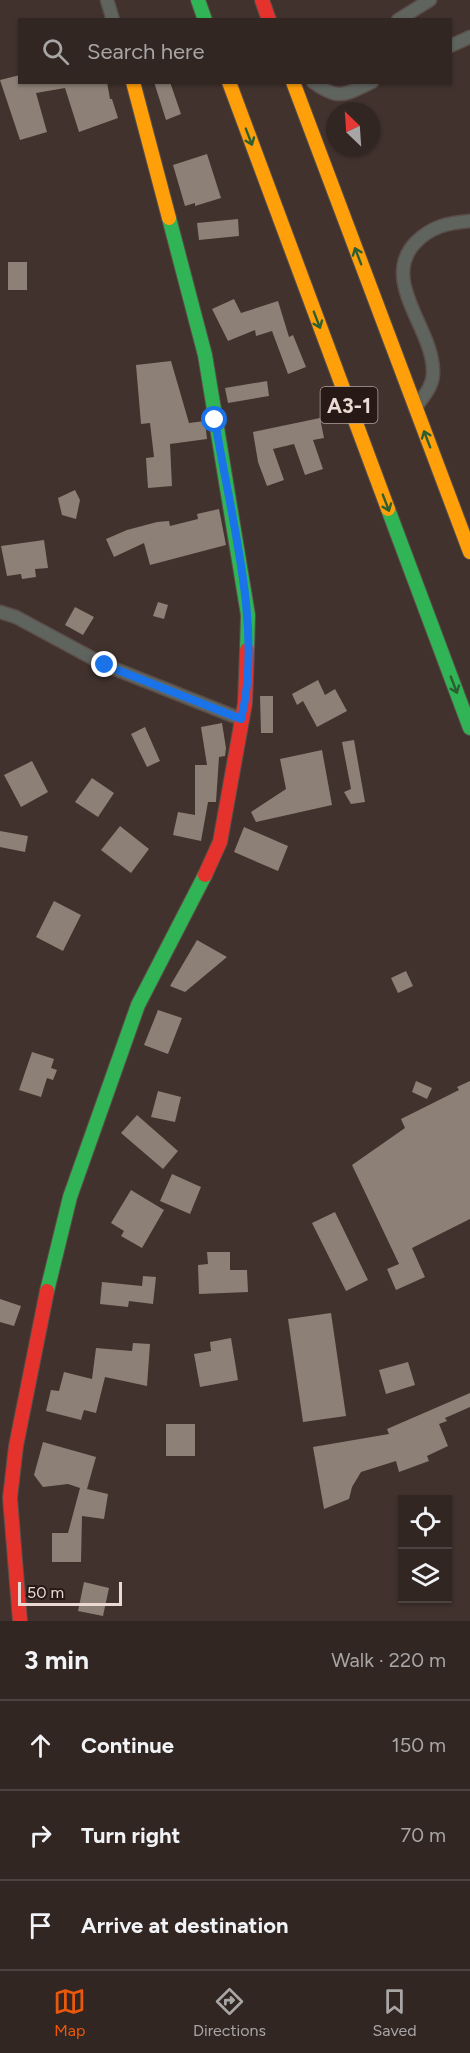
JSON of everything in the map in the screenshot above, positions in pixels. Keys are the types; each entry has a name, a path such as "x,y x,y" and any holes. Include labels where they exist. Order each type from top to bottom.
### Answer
{"main road":[{"path":"198,0 204,18"},
{"path":"262,0 268,18"},
{"path":"20,1621 10,1498 16,1446 39,1324 67,1209 138,1005 193,901 220,842 245,703 248,615 205,355 134,84"},
{"name":"A3-1","path":"230,84 470,728"},
{"name":"A3-1","path":"294,84 470,552"}],"street":[{"path":"107,0 112,18"},
{"path":"401,18 430,0"},
{"path":"452,45 470,37"},
{"path":"316,84 328,93 341,97 368,84"},
{"path":"416,408 432,384 433,371 428,344 403,285 402,267 409,250 427,231 449,223 470,221"},
{"path":"0,612 16,617 105,665 241,719"}],"building":[{"path":"18,76 18,84 107,84 110,99 112,99 118,118 79,132 65,88 36,93 47,132 20,140 0,80"},
{"path":"155,84 171,84 181,114 166,120"},
{"path":"207,154 221,198 195,206 195,203 185,206 173,165"},
{"path":"238,219 239,236 199,240 197,223"},
{"path":"8,262 27,262 27,290 8,290"},
{"path":"234,299 241,313 278,301 289,337 293,335 306,367 288,374 272,331 256,336 255,330 228,341 212,309"},
{"path":"171,361 189,423 205,421 207,439 170,444 172,486 148,488 146,458 154,457 150,423 141,424 136,365"},
{"path":"267,381 269,396 228,403 225,388"},
{"path":"320,418 324,438 313,440 323,469 305,475 294,444 273,449 284,480 267,486 258,462 253,432"},
{"path":"75,490 80,500 76,519 62,515 58,498"},
{"path":"219,509 226,545 150,565 144,543 114,557 106,539 127,530 157,522 169,521 170,526 198,519 197,514"},
{"path":"44,540 48,568 35,569 36,577 22,579 21,574 7,576 1,546"},
{"path":"158,602 168,605 164,619 153,616"},
{"path":"75,607 94,617 83,635 65,625"},
{"path":"318,680 325,695 335,689 347,711 317,727 303,701 297,705 292,694"},
{"path":"260,696 273,696 273,733 261,733"},
{"path":"222,723 225,756 219,757 216,802 208,802 201,841 173,835 178,812 195,815 195,765 207,765 201,727"},
{"path":"145,727 160,761 147,767 131,734"},
{"path":"354,740 365,802 351,804 344,792 351,789 342,742"},
{"path":"322,750 332,805 256,822 251,812 286,789 280,759"},
{"path":"32,761 48,792 21,807 4,775"},
{"path":"92,778 114,793 98,817 75,802"},
{"path":"120,826 149,849 131,873 101,850"},
{"path":"244,827 288,846 278,871 234,852"},
{"path":"0,831 28,836 25,852 0,847"},
{"path":"54,901 81,915 63,951 36,937"},
{"path":"197,940 227,957 185,992 170,986"},
{"path":"406,971 413,986 398,993 391,978"},
{"path":"158,1010 182,1018 168,1054 144,1045"},
{"path":"32,1052 54,1059 51,1068 57,1070 53,1080 47,1078 41,1097 19,1090"},
{"path":"416,1081 432,1088 427,1099 412,1092"},
{"path":"470,1081 470,1219 412,1248 425,1277 396,1290 387,1269 399,1264 352,1165 405,1128 401,1119 459,1090 457,1087"},
{"path":"158,1091 181,1097 175,1122 151,1117"},
{"path":"137,1115 178,1151 163,1169 121,1133"},
{"path":"172,1174 201,1187 190,1214 160,1201"},
{"path":"131,1190 164,1210 142,1248 121,1236 124,1231 111,1223"},
{"path":"335,1212 368,1280 346,1291 312,1223"},
{"path":"207,1252 230,1252 230,1270 247,1270 248,1292 199,1294 198,1265 208,1264"},
{"path":"143,1276 156,1277 153,1304 129,1301 128,1307 100,1304 102,1282 142,1286"},
{"path":"0,1299 21,1306 14,1326 0,1322"},
{"path":"331,1313 346,1416 303,1422 288,1319"},
{"path":"231,1338 238,1380 200,1387 194,1354 211,1351 210,1342"},
{"path":"133,1343 150,1344 147,1386 105,1377 96,1413 84,1410 81,1420 46,1411 51,1390 59,1391 64,1372 92,1379 96,1348 132,1351"},
{"path":"408,1362 415,1385 386,1394 379,1370"},
{"path":"470,1393 470,1407 445,1418 447,1421 439,1424 448,1446 427,1456 429,1461 399,1472 396,1461 361,1472 352,1487 349,1499 324,1509 313,1447 389,1434 387,1429"},
{"path":"166,1424 195,1424 195,1456 166,1456"},
{"path":"43,1442 96,1457 87,1489 108,1494 104,1519 82,1516 81,1562 52,1562 52,1533 68,1533 80,1488 68,1484 43,1487 34,1475"},
{"path":"84,1582 109,1588 103,1616 78,1611"}],"traffic: fast":[{"path":"198,0 204,18"},
{"path":"169,218 205,355 248,615 247,650"},
{"path":"388,509 470,728"},
{"path":"47,1291 70,1197 138,1005 205,875"}],"traffic: slow":[{"path":"134,84 169,218"},
{"path":"230,84 388,509"},
{"path":"294,84 470,552"}],"traffic: jam":[{"path":"262,0 268,18"},
{"path":"205,875 220,842 245,703 247,650"},
{"path":"20,1621 10,1498 16,1446 47,1291"}],"route":[{"path":"105,665 241,719 245,703 248,615 215,420"}]}
